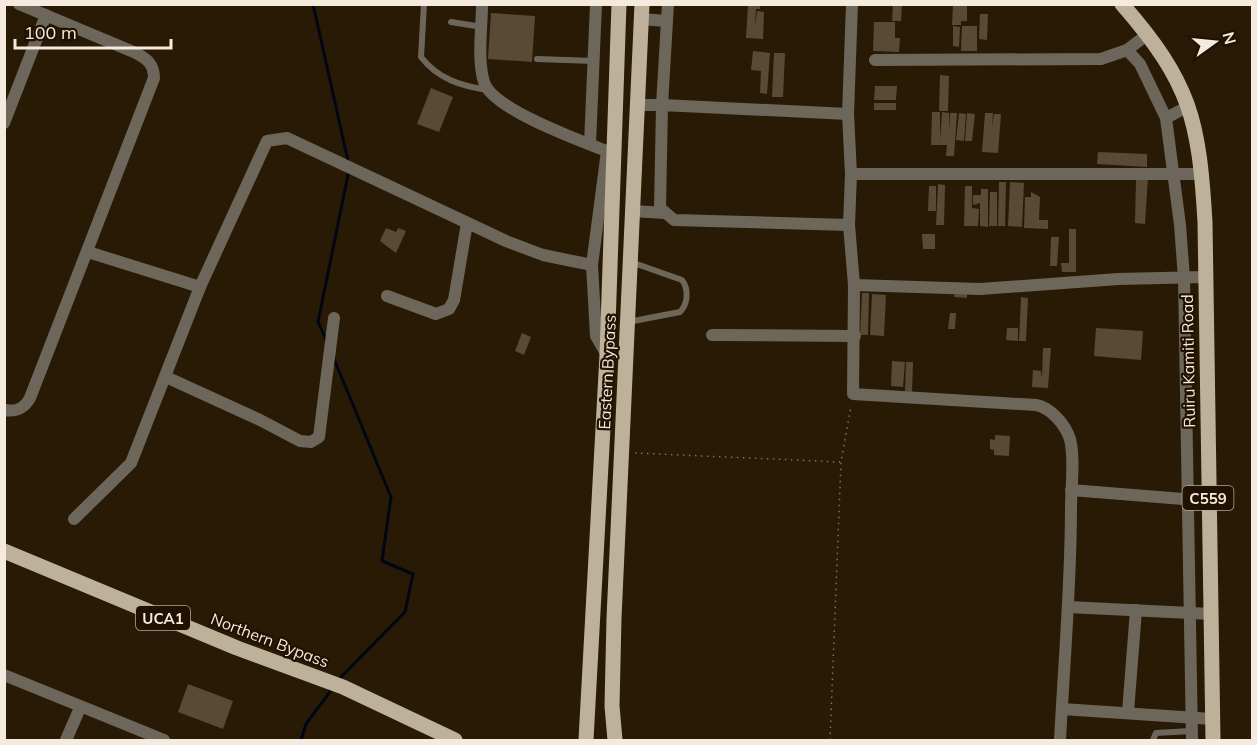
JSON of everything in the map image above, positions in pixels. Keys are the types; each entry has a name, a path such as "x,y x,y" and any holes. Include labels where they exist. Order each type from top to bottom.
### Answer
{"main road":[{"name":"Eastern Bypass","path":"585,741 607,355 611,153 619,4"},
{"name":"Ruiru Kamiti Road","path":"1122,4 1148,34 1170,65 1189,106 1197,133 1202,174 1205,277 1213,741"},
{"name":"Eastern Bypass","path":"615,741 612,706 621,452 642,12"},
{"name":"Northern Bypass","path":"4,551 237,648 344,687 454,741"}],"street":[{"path":"4,410 16,411 26,405 151,88 154,68 144,58 118,44 19,4"},
{"path":"482,4 484,82 488,90 498,101 548,127 611,153 592,265 596,336 607,355"},
{"path":"590,144 596,4"},
{"path":"668,4 659,196 660,208 664,213 674,220 849,225"},
{"path":"852,4 848,114 851,174 849,225 855,336 853,394 1046,407 1065,429 1070,440 1071,490 1068,607 1059,741"},
{"path":"642,12 667,21"},
{"path":"4,123 46,15"},
{"path":"875,60 1101,59 1127,50 1148,34"},
{"path":"1127,50 1140,64 1166,118 1180,225 1184,278 1191,730"},
{"path":"637,105 848,114"},
{"path":"1166,118 1189,106"},
{"path":"74,519 131,464 200,287 265,145 272,138 287,138 467,223 543,255 592,265"},
{"path":"851,174 1202,174"},
{"path":"633,211 664,213"},
{"path":"387,296 436,314 448,309 454,300 467,223"},
{"path":"88,252 200,287"},
{"path":"854,285 980,289 1055,286 1107,279 1205,277"},
{"path":"166,377 300,441 311,442 319,437 323,420 327,365 334,318"},
{"path":"712,335 855,336"},
{"path":"1071,490 1208,501"},
{"path":"1068,607 1211,614"},
{"path":"1128,712 1136,610"},
{"path":"4,675 164,741"},
{"path":"66,741 80,708"},
{"path":"1062,709 1128,712 1191,730 1212,720"}],"lane":[{"path":"424,4 421,57 433,72 465,87 488,90"},
{"path":"451,22 482,27"},
{"path":"537,59 594,61"},
{"path":"627,322 680,312 686,301 686,285 682,280 630,261"},
{"path":"1153,741 1156,733 1191,730"}],"path":[{"path":"830,741 841,462 853,394"},
{"path":"621,452 841,462"}],"building":[{"path":"748,4 760,4 760,9 756,9 755,27 757,11 764,12 763,39 746,38"},
{"path":"893,4 902,4 901,21 892,21"},
{"path":"953,4 967,6 967,21 961,21 961,25 952,25"},
{"path":"491,13 535,16 532,62 488,59"},
{"path":"980,14 988,14 987,40 979,39"},
{"path":"874,22 895,22 895,38 900,38 899,52 873,51"},
{"path":"953,26 960,27 959,47 953,46"},
{"path":"962,26 977,26 977,51 961,51"},
{"path":"753,51 770,53 767,94 760,93 761,71 751,70"},
{"path":"774,53 785,53 783,97 772,97"},
{"path":"940,75 949,76 948,111 939,111"},
{"path":"875,86 897,86 896,100 874,100"},
{"path":"431,88 453,97 439,132 417,124"},
{"path":"874,103 896,103 896,110 874,110"},
{"path":"932,112 940,112 940,140 942,112 949,113 949,130 950,113 957,113 954,156 946,156 947,145 931,145"},
{"path":"959,113 966,114 964,141 956,140"},
{"path":"967,113 975,114 972,141 965,141"},
{"path":"985,113 993,113 992,126 994,114 1001,114 998,153 982,152"},
{"path":"1098,152 1147,154 1147,167 1097,164"},
{"path":"1148,177 1145,224 1135,223 1136,179"},
{"path":"999,182 1006,182 1005,226 998,226"},
{"path":"1010,182 1024,183 1022,227 1008,226"},
{"path":"938,184 945,185 944,225 936,225"},
{"path":"929,186 936,186 936,211 928,211"},
{"path":"965,186 972,186 972,208 979,209 978,226 964,226"},
{"path":"981,189 988,189 988,227 980,226 980,203 973,205 973,195 981,195"},
{"path":"990,192 997,192 997,226 989,226"},
{"path":"1031,192 1040,197 1039,220 1048,220 1048,229 1024,228 1025,197 1031,197"},
{"path":"386,228 396,232 398,228 406,231 396,253 380,241"},
{"path":"1069,229 1076,229 1076,272 1062,272 1061,263 1069,263"},
{"path":"922,234 935,234 935,249 923,249"},
{"path":"1051,237 1059,237 1057,266 1050,266"},
{"path":"955,289 967,290 967,298 954,297"},
{"path":"862,293 869,293 868,335 860,335"},
{"path":"872,294 886,295 884,336 870,335"},
{"path":"1021,297 1028,298 1026,341 1019,341"},
{"path":"950,313 956,313 955,329 948,329"},
{"path":"1007,328 1018,328 1018,341 1006,340"},
{"path":"1096,328 1143,331 1141,360 1094,356"},
{"path":"522,333 531,337 524,355 515,351"},
{"path":"1043,348 1051,348 1048,388 1032,387 1033,370 1041,371 1042,378"},
{"path":"892,361 905,362 903,387 891,386"},
{"path":"906,362 913,362 912,392 905,391"},
{"path":"995,435 1010,436 1009,456 994,455 994,450 990,449 990,439 995,440"},
{"path":"188,684 233,701 223,729 178,712"}],"waterway":[{"path":"313,4 348,161"},
{"path":"327,342 318,322 349,170"},
{"path":"334,359 391,497 382,561 413,574 405,612 339,679"},
{"path":"301,740 306,724 332,689"}]}
